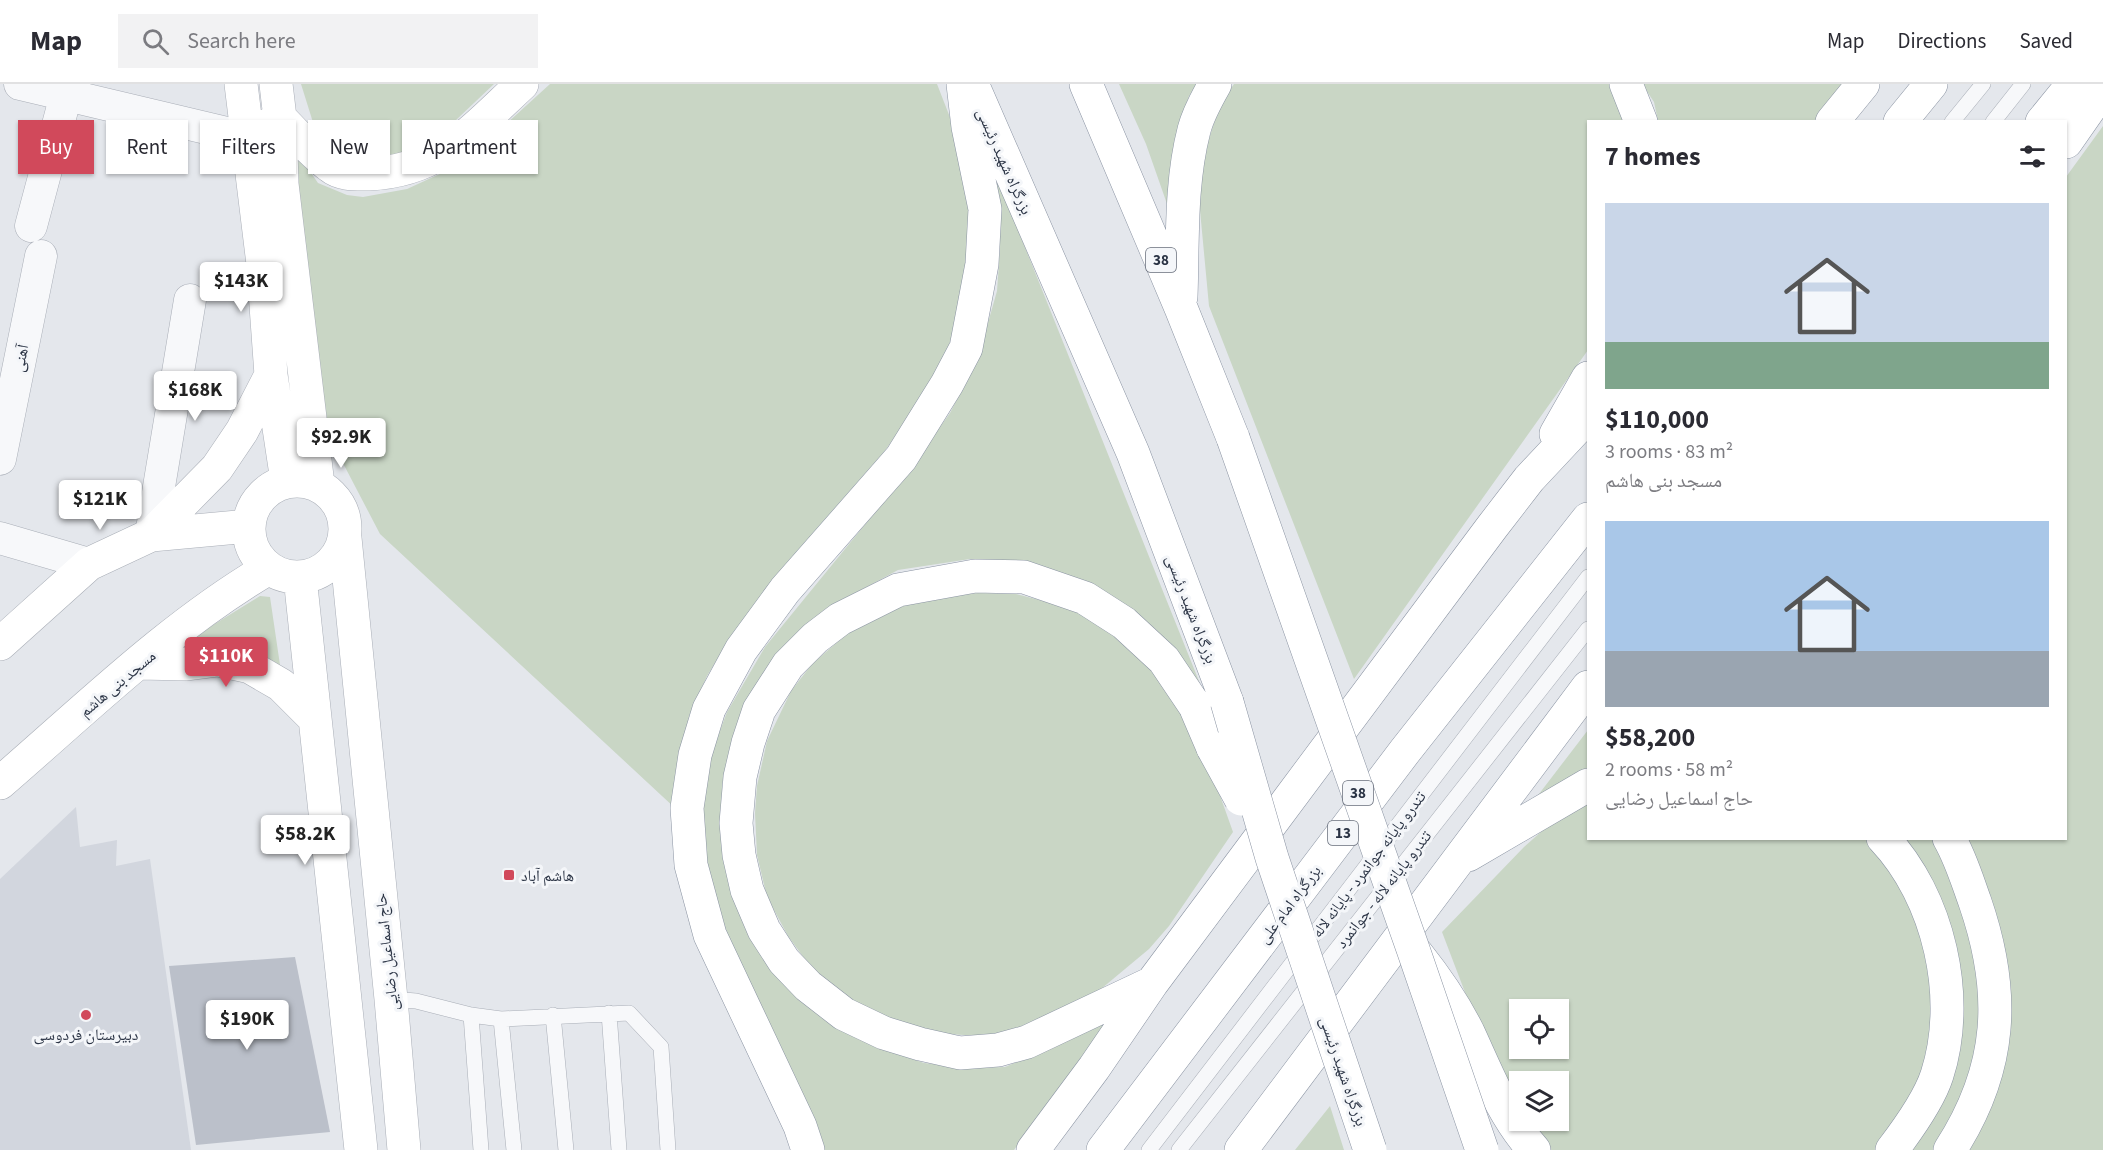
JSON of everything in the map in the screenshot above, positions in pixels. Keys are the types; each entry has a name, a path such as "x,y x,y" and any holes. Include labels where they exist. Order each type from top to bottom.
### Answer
{"main road":[{"path":"241,84 246,120"},
{"path":"276,84 302,483"},
{"path":"280,118 331,167 350,174 385,173 421,164 437,157 470,132 522,84"},
{"path":"808,1150 800,1126 710,935 691,865 687,808 695,755 709,709 741,650 786,590 901,459 966,348 982,264 985,208 968,127 963,84"},
{"name":"بزرگراه شهید رئیسی","path":"972,84 1133,453 1227,702 1272,858 1370,1150"},
{"name":"38","path":"1086,84 1181,308 1233,438 1482,1150"},
{"path":"1181,308 1184,196 1188,158 1194,128 1215,84"},
{"path":"1626,84 1640,120"},
{"path":"1834,120 1863,84"},
{"path":"1902,120 1931,84"},
{"path":"2044,120 2073,84"},
{"path":"2067,141 2103,89"},
{"path":"252,174 263,264 272,375 302,483"},
{"path":"151,535 217,468 242,431 272,375"},
{"path":"1033,1150 1094,1068 1152,983 1528,478 1587,380"},
{"path":"1528,478 1587,417"},
{"path":"302,483 331,494 340,507 345,522 345,538 339,553 329,566 315,574 300,577 283,575 269,568 258,557 250,542 249,526 252,511 260,497 272,487 302,483"},
{"name":"بزرگراه امام علی","path":"1103,1150 1405,751 1587,520"},
{"path":"0,644 89,564 151,535 249,526"},
{"name":"حاج اسماعیل رضایی","path":"345,538 404,1150"},
{"name":"مسجد بنی هاشم","path":"0,783 139,663 231,590 269,568"},
{"path":"1152,983 1027,1042 998,1050 960,1053 884,1033 844,1014 808,986 784,961 764,930 747,890 739,855 736,822 740,777 748,743 759,710 788,664 815,638 840,619 898,590 975,576 1024,577 1085,598 1125,623 1164,660 1195,706 1213,748 1272,858"},
{"path":"300,577 361,1150"},
{"path":"139,663 187,664 218,660 250,667 281,685 314,718"},
{"path":"1241,1150 1587,688"},
{"path":"1456,862 1587,786"},
{"path":"1885,840 1896,852 1919,891 1937,932 1946,974 1947,1028 1936,1077 1915,1118 1892,1150"},
{"path":"1950,840 1959,856 1984,929 1995,987 1994,1032 1986,1072 1975,1106 1950,1150"},
{"path":"1413,949 1442,985 1503,1107 1534,1150"}],"street":[{"path":"20,84 200,127"},
{"path":"31,226 66,95"},
{"name":"آهنی","path":"0,459 41,256"},
{"path":"151,535 190,300"},
{"path":"0,538 89,564"}],"lane":[{"path":"1954,120 1983,84"},
{"path":"1995,120 2023,84"},
{"name":"تندرو پایانه جوانمرد - پایانه لاله","path":"1149,1150 1587,578"},
{"name":"تندرو پایانه لاله - جوانمرد","path":"1179,1150 1587,630"},
{"path":"391,999 416,1001 471,1016 501,1019 629,1013 661,1047 668,1150"},
{"path":"609,1013 619,1150"},
{"path":"553,1015 566,1150"},
{"path":"471,1016 481,1150"},
{"path":"501,1019 514,1150"}],"shaded area":[{"name":"دبیرستان فردوسی","path":"76,807 80,847 117,840 116,866 150,859 191,1150 0,1150 0,879"}],"green space":[{"path":"301,84 494,84 456,120 402,120 402,153 390,155 390,120 312,120"},
{"path":"550,84 937,84 958,138 972,220 963,300 949,345 927,391 884,452 772,580 732,635 707,676 689,716 679,765 676,809 380,534 322,423 294,174 296,174 296,151 308,168 308,174 312,174 318,183 347,195 363,197 407,189 440,174 538,174 538,120 511,120"},
{"path":"1119,84 1197,84 1189,96 1180,122 1173,221 1146,144"},
{"path":"1234,84 1612,84 1630,120 1587,120 1587,351 1354,679 1209,306 1198,189 1207,145 1227,94"},
{"path":"1642,84 1849,84 1820,120 1658,120 1654,102"},
{"path":"2103,126 2103,1150 1966,1150 1989,1103 1964,840 2067,840 2067,176"},
{"path":"986,150 1223,741 1191,680 1024,562 970,559 898,570 824,610 779,660 739,720 722,785 722,841 735,901 883,1049 924,1063 970,1068 1005,1067 1041,1052 1111,1016 1014,1150 822,1150 725,936 707,873 700,809 712,752 727,712 765,647 907,473 950,413 978,358 997,291 1000,249 998,214"},
{"path":"978,593 1016,594 1071,608 1118,633 1158,671 1208,762 1233,832 1169,926 1149,949 1095,994 1014,1030 980,1036 932,1033 859,1007 820,980 788,936 767,897 757,855 755,813 757,786 767,741 791,691 812,664 849,632 900,607 936,597"},
{"path":"260,596 270,597 280,665 273,667 187,655 192,638"},
{"path":"1587,731 1587,770 1529,807"},
{"path":"1587,800 1587,840 1869,840 1912,905 1935,988 1926,1076 1889,1135 1876,1150 1549,1150 1533,1131 1569,1131 1569,1071 1509,1071 1509,1089 1471,1008 1442,932 1524,847 1551,823"},
{"path":"1902,840 1940,840 1949,857 1983,991 1972,1079 1936,1150 1912,1150 1960,984 1955,939 1945,913"},
{"path":"1330,1106 1344,1150 1295,1150"}],"building":[{"path":"295,957 330,1132 196,1145 169,966"}],"place":[{"name":"هاشم آباد","path":"509,875"},
{"name":"دبیرستان فردوسی","path":"86,1015"}]}
